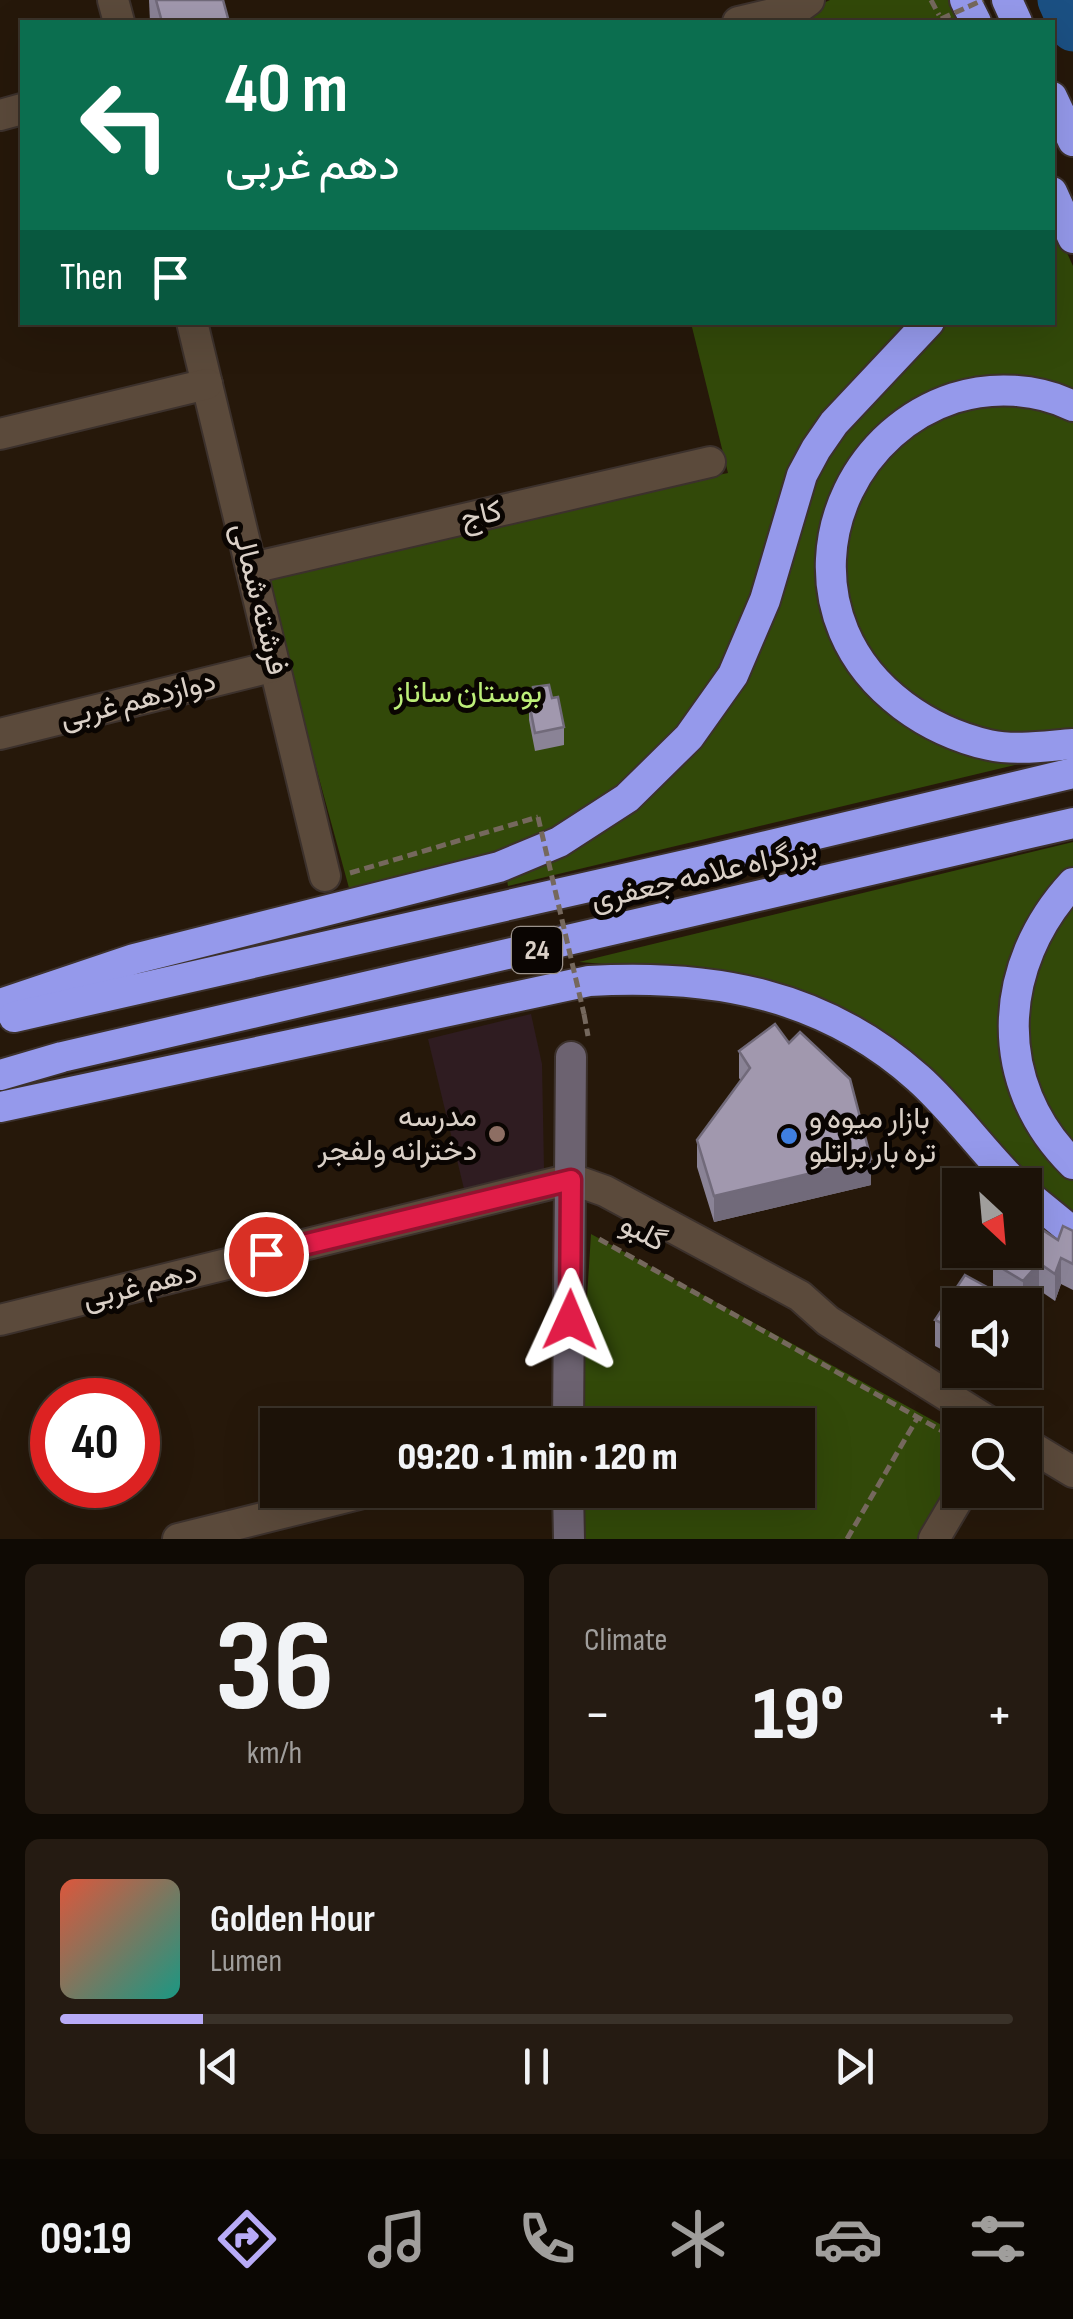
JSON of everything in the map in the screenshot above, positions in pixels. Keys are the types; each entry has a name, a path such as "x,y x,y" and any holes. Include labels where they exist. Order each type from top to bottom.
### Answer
{"highway":[{"path":"1055,104 1073,141"},
{"path":"1055,199 1073,238"},
{"path":"0,1004 134,958 499,867 559,842 628,798 690,737 733,675 765,600 802,475 816,448 834,423 926,325"},
{"path":"1073,406 1036,394 999,390 970,393 940,403 906,422 875,447 852,481 835,527 831,573 844,632 889,696 954,734 995,746 1073,744"},
{"name":"بزرگراه علامه جعفری","path":"0,1020 1073,773"},
{"name":"بزرگراه علامه جعفری","path":"0,1075 1073,823"},
{"path":"1073,884 1054,904 1031,943 1014,994 1013,1018 1023,1083 1049,1137 1073,1164"},
{"path":"0,1107 588,981 701,980 777,998 829,1018 870,1041 918,1078 1001,1168"},
{"path":"1042,1207 1073,1232"}],"street":[{"path":"747,20 798,8 809,0"},
{"name":"فرشته شمالی","path":"193,325 332,877"},
{"path":"0,434 206,384"},
{"name":"کاج","path":"252,568 710,462"},
{"name":"دوازدهم غربی","path":"0,734 276,666"},
{"path":"568,1408 571,1180 580,1047"},
{"name":"دهم غربی","path":"0,1320 571,1180"},
{"name":"گلبو","path":"571,1180 603,1212 790,1312 828,1321 967,1408"},
{"path":"1042,1454 1073,1472"},
{"path":"178,1539 303,1508"},
{"path":"568,1508 569,1539"},
{"path":"934,1539 952,1508"}],"path":[{"path":"932,0 941,19 983,0"},
{"path":"332,877 538,817 584,1014 580,1047"},
{"path":"598,1256 600,1236 942,1430"},
{"path":"847,1539 918,1416"}],"shaded area":[{"name":"مدرسه دخترانه ولفجر","path":"531,1014 542,1064 544,1169 464,1189 428,1039"}],"green space":[{"path":"830,0 951,0 960,20 787,20"},
{"path":"1055,226 1073,266 1073,392 975,381 829,507 862,683 1036,760 508,886 506,874 697,743 818,461 939,325 1055,325"},
{"name":"بوستان ساناز","path":"691,325 914,325 835,406 744,630 689,724 578,821 469,863 349,888 263,573 728,473"},
{"path":"1002,400 1073,414 1073,734 1035,739 964,727 889,681 854,626 842,573 853,507 895,444 942,414"},
{"path":"1073,842 1073,868 1058,883 1004,1020 1073,1177 1073,1218 1042,1193 1042,1168 1012,1168 791,988 748,975 579,962"},
{"path":"1073,897 1073,1149 1030,1074 1025,990"},
{"path":"591,1234 942,1425 942,1494 917,1539 572,1539 574,1508 815,1508 815,1408 580,1408"}],"building":[{"path":"156,0 223,0 228,20 161,20"},
{"path":"549,685 552,698 558,697 564,727 535,733 529,702 535,700 533,687"},
{"name":"بازار میوه و تره بار براتلو","path":"775,1024 789,1043 800,1032 850,1079 871,1159 714,1196 697,1140 750,1068 739,1051"},
{"path":"1063,1226 1073,1231 1073,1264 1061,1258 1055,1274 1042,1265 1042,1230 1058,1240"},
{"path":"1001,1268 1035,1268 1023,1281"},
{"path":"965,1275 989,1288 956,1288"}],"waterway":[{"path":"1060,0 1073,29"}],"place":[{"name":"مدرسه دخترانه ولفجر","path":"497,1134"},
{"name":"بازار میوه و تره بار براتلو","path":"789,1136"}],"route":[{"path":"266,1254 571,1180 570,1320"}]}
